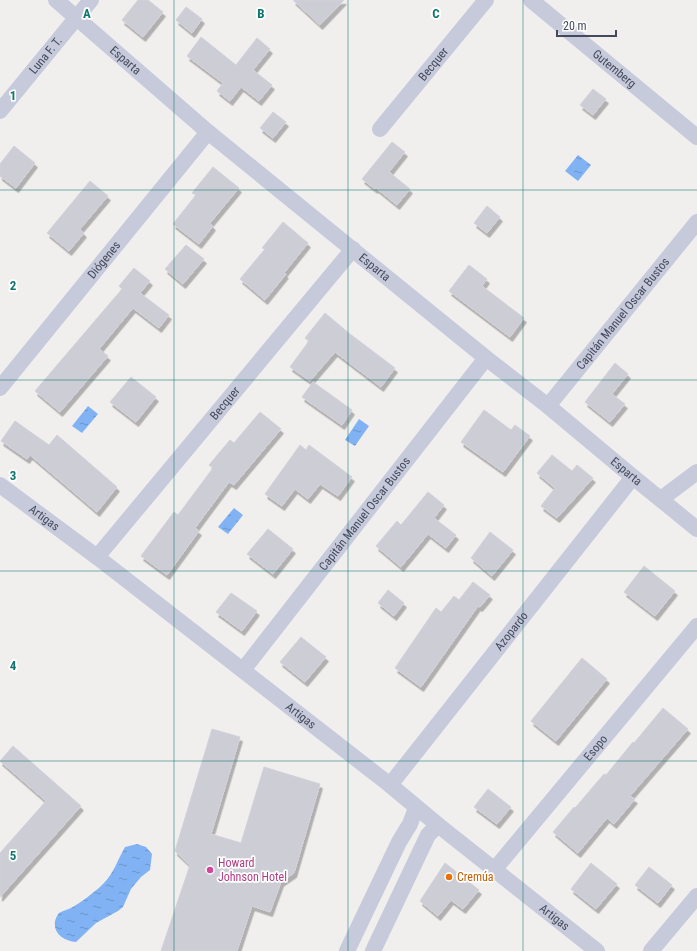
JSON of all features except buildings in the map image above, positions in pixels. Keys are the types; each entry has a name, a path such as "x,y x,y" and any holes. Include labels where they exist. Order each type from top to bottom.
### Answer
{"street":[{"name":"Esparta","path":"56,0 208,132 486,358 548,406 697,529"},
{"name":"Luna F. T.","path":"0,112 91,0"},
{"name":"Becquer","path":"380,129 486,0"},
{"name":"Gutemberg","path":"531,0 697,137"},
{"name":"Diógenes","path":"0,388 208,132"},
{"name":"Capitán Manuel Oscar Bustos","path":"548,406 697,222"},
{"name":"Becquer","path":"97,558 353,249"},
{"name":"Capitán Manuel Oscar Bustos","path":"243,670 486,358"},
{"path":"661,499 697,472"},
{"name":"Azopardo","path":"390,785 633,477"},
{"name":"Artigas","path":"0,485 243,670 598,951"},
{"name":"Esopo","path":"494,870 697,626"},
{"path":"347,951 399,842 410,824 416,808"},
{"path":"373,951 428,835 438,825"},
{"path":"651,951 697,896"}],"water":[{"path":"578,155 591,165 578,181 565,171"},
{"path":"88,406 98,414 82,433 72,426"},
{"path":"359,419 369,426 355,446 345,440"},
{"path":"234,508 243,515 228,534 218,527"},
{"path":"137,844 146,847 152,854 150,870 141,877 131,889 123,907 96,923 76,942 67,940 60,936 55,926 55,921 58,914 78,904 100,887 110,876 125,847"}],"place":[{"name":"Howard Johnson Hotel","path":"210,870"},
{"name":"Cremúa","path":"449,877"}]}
